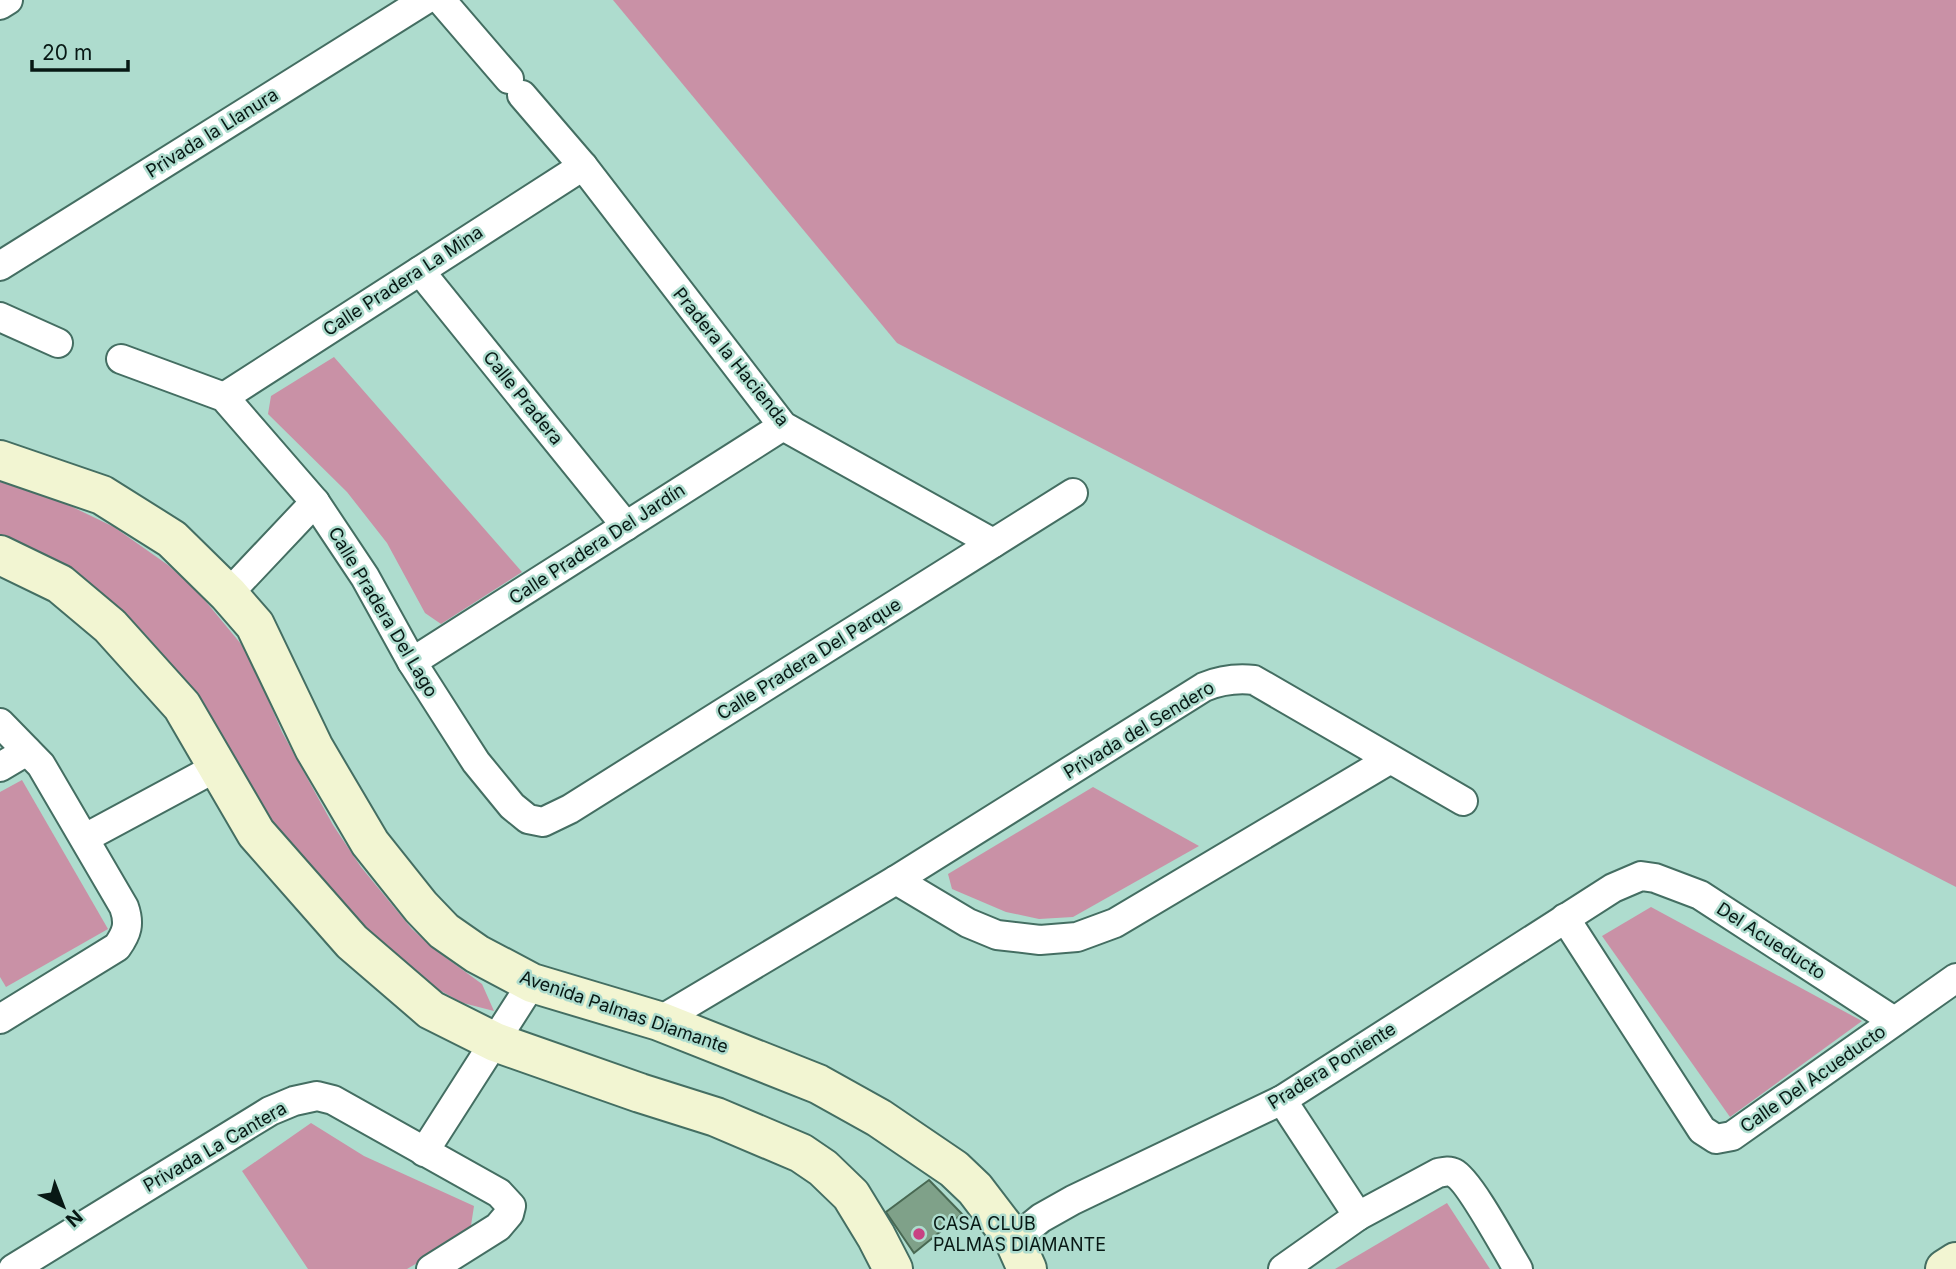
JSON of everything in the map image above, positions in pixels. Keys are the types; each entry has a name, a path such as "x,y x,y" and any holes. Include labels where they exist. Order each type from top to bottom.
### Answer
{"street":[{"path":"0,5 8,0"},
{"name":"Privada la Llanura","path":"0,266 425,0"},
{"name":"Pradera la Hacienda","path":"441,0 583,166 783,426 993,543"},
{"name":"Calle Pradera La Mina","path":"224,397 583,166"},
{"name":"Calle Pradera","path":"420,271 626,526"},
{"path":"0,317 58,343"},
{"path":"121,359 224,397"},
{"name":"Calle Pradera Del Lago","path":"224,397 315,502 365,578 412,662 476,762 512,806 528,819 543,822"},
{"name":"Calle Pradera Del Jardín","path":"412,662 783,426"},
{"name":"Avenida Palmas Diamante","path":"0,460 102,495 172,540 228,594 256,625 314,748 370,843 421,907 444,931 477,954 532,983 659,1021 818,1084 879,1118 954,1169 975,1189 1020,1255"},
{"name":"Calle Pradera Del Parque","path":"543,822 570,809 1073,493"},
{"path":"228,594 315,502"},
{"path":"0,555 60,584 110,626 182,706 256,833 352,942 431,1010 495,1042 716,1117 801,1153 823,1168 851,1195 892,1269"},
{"name":"Privada del Sendero","path":"659,1021 896,880 1216,682 1228,679 1254,680 1463,801"},
{"path":"0,723 41,765 85,838 128,918 128,929 117,947 0,1019"},
{"path":"0,766 27,751"},
{"path":"896,880 968,923 997,935 1040,940 1077,937 1115,923 1389,760"},
{"path":"85,838 217,766"},
{"name":"Pradera Poniente","path":"1020,1255 1041,1218 1282,1100 1613,888 1641,877"},
{"name":"Del Acueducto","path":"1641,877 1655,878 1700,895 1894,1021"},
{"name":"Calle Del Acueducto","path":"1565,918 1702,1130 1716,1139 1732,1136 1956,978"},
{"path":"424,1152 532,983"},
{"name":"Privada La Cantera","path":"13,1269 270,1111 294,1101 317,1096 333,1100 499,1193 511,1206 504,1222 498,1227 431,1269"},
{"path":"1282,1100 1358,1216"},
{"path":"1283,1269 1358,1216 1438,1173 1453,1172 1466,1184 1518,1269"},
{"path":"1945,1269 1956,1262"}],"shaded area":[{"path":"613,0 1956,0 1956,887 897,343"},
{"path":"334,357 522,572 441,624 425,613 387,543 347,492 268,414 271,396"},
{"path":"0,482 58,500 114,527 168,565 198,592 241,644 252,662 282,732 333,825 361,867 412,929 434,949 482,984 494,1011 463,1003 426,983 364,935 272,826 193,692 147,636 119,608 53,562 0,536"},
{"path":"22,780 108,929 6,987 0,977 0,792"},
{"path":"1093,787 1199,846 1073,917 1039,919 1006,912 952,889 948,874"},
{"path":"1651,907 1862,1021 1730,1117 1602,936"},
{"path":"311,1123 364,1156 474,1206 470,1232 407,1269 308,1269 242,1171"},
{"path":"1447,1203 1490,1269 1335,1269"}],"building":[{"name":"CASA CLUB PALMAS DIAMANTE","path":"929,1180 962,1214 914,1253 886,1212"}],"place":[{"name":"CASA CLUB PALMAS DIAMANTE","path":"919,1234"}]}
